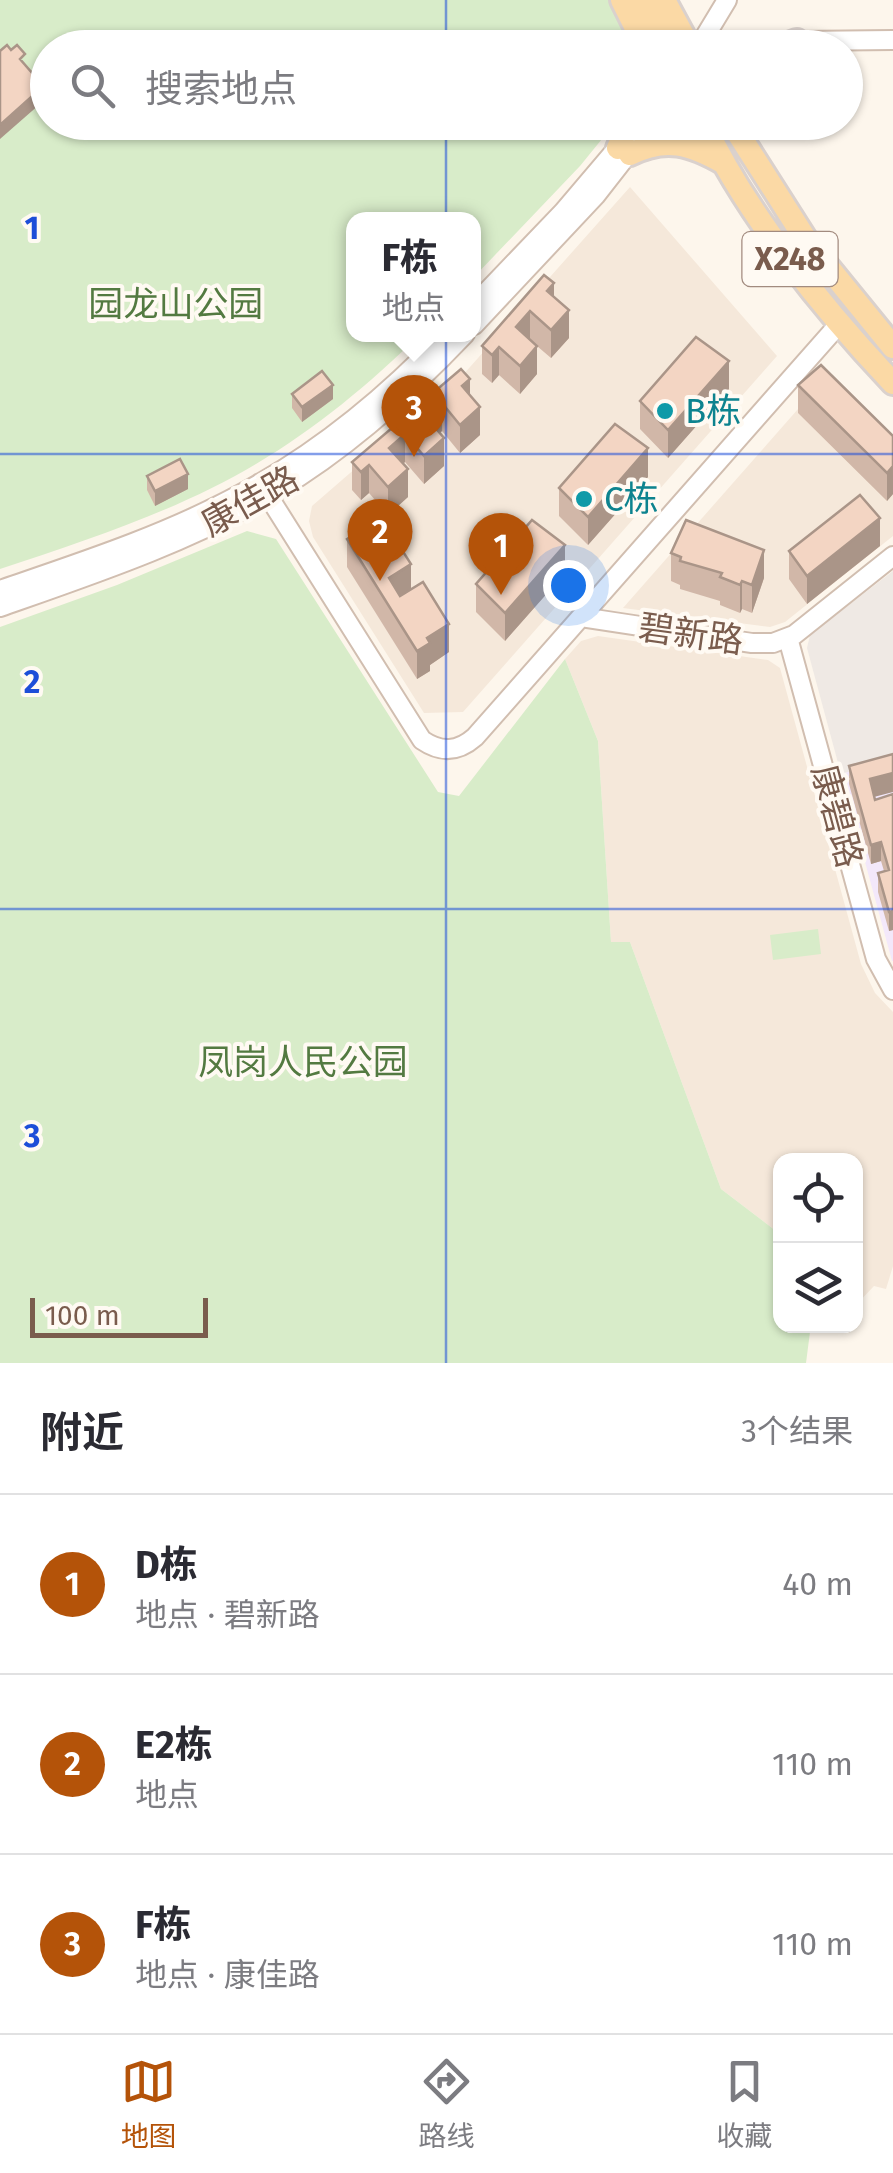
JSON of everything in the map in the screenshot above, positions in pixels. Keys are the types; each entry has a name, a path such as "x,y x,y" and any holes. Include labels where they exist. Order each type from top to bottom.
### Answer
{"main road":[{"path":"622,0 636,30"},
{"path":"642,0 657,30"},
{"path":"664,0 680,30"},
{"path":"626,140 624,151 680,142 727,164"},
{"name":"X248","path":"713,140 786,254 893,383"},
{"name":"X248","path":"741,140 826,266 893,347"},
{"path":"748,140 754,162"}],"street":[{"path":"709,30 727,0"},
{"path":"863,41 893,40"},
{"path":"481,317 574,220 629,140"},
{"path":"481,298 635,140"},
{"path":"264,489 422,740 432,746 455,749 475,737 840,323"},
{"name":"康佳路","path":"0,590 145,538 264,489 400,380 438,342"},
{"name":"康佳路","path":"0,606 135,558 332,453 385,412 456,342"},
{"name":"碧新路","path":"581,617 773,643 788,638 893,556"},
{"name":"康碧路","path":"788,638 876,959 893,990"}],"shaded area":[{"path":"630,187 777,356 463,712 424,713 313,537 309,521 312,506 462,376"},
{"path":"820,384 893,456 893,536 785,622 770,627 623,608"},
{"path":"893,571 893,760 841,774 807,648 810,635"},
{"path":"598,636 768,660 780,668 861,964 875,993 893,1012 893,1266 886,1289 874,1286 863,1298 863,1153 773,1153 773,1229 721,1189 630,942 611,942 598,741 565,659 581,641"},
{"path":"893,760 893,961 892,961 841,774"}],"green space":[{"name":"园龙山公园","path":"0,0 611,0 624,30 30,30 30,140 601,140 481,270 481,212 346,212 346,342 412,342 300,436 226,481 163,510 0,569"},
{"name":"凤岗人民公园","path":"247,531 276,539 438,792 459,796 565,659 598,741 611,942 630,942 721,1189 773,1229 773,1333 810,1333 806,1363 0,1363 0,627 117,585"},
{"path":"818,929 821,954 773,960 770,935"}],"building":[{"path":"7,45 11,50 17,45 25,54 20,59 30,71 30,98 0,125 0,51"},
{"path":"544,275 554,283 547,291 569,310 551,330 530,311 516,327 537,346 520,366 499,347 492,355 482,346"},
{"path":"696,337 729,361 668,430 640,401"},
{"path":"821,365 893,436 893,466 887,473 798,385"},
{"path":"461,369 470,379 462,386 480,407 460,425 442,403 426,417 444,438 424,456 405,434 389,448 408,469 388,487 369,465 361,472 352,462"},
{"path":"322,371 333,385 302,407 292,394"},
{"path":"615,424 648,448 588,517 559,488"},
{"path":"180,459 188,474 155,491 147,476"},
{"path":"860,495 880,518 807,576 789,551"},
{"path":"532,520 565,545 505,613 476,584"},
{"path":"686,520 764,550 752,585 742,581 740,585 720,577 722,573 680,561 681,557 671,553"},
{"path":"384,522 411,564 389,578 400,596 423,582 449,624 427,638 430,643 417,651 347,539 359,531 362,536"},
{"path":"893,754 893,773 870,779 875,800 893,794 893,911 889,912 878,873 889,870 881,842 871,845 849,766"}],"place":[{"name":"B栋","path":"665,411"},
{"name":"F栋","path":"414,457"},
{"name":"C栋","path":"584,499"},
{"name":"E2栋","path":"380,581"},
{"name":"D栋","path":"501,595"}]}
